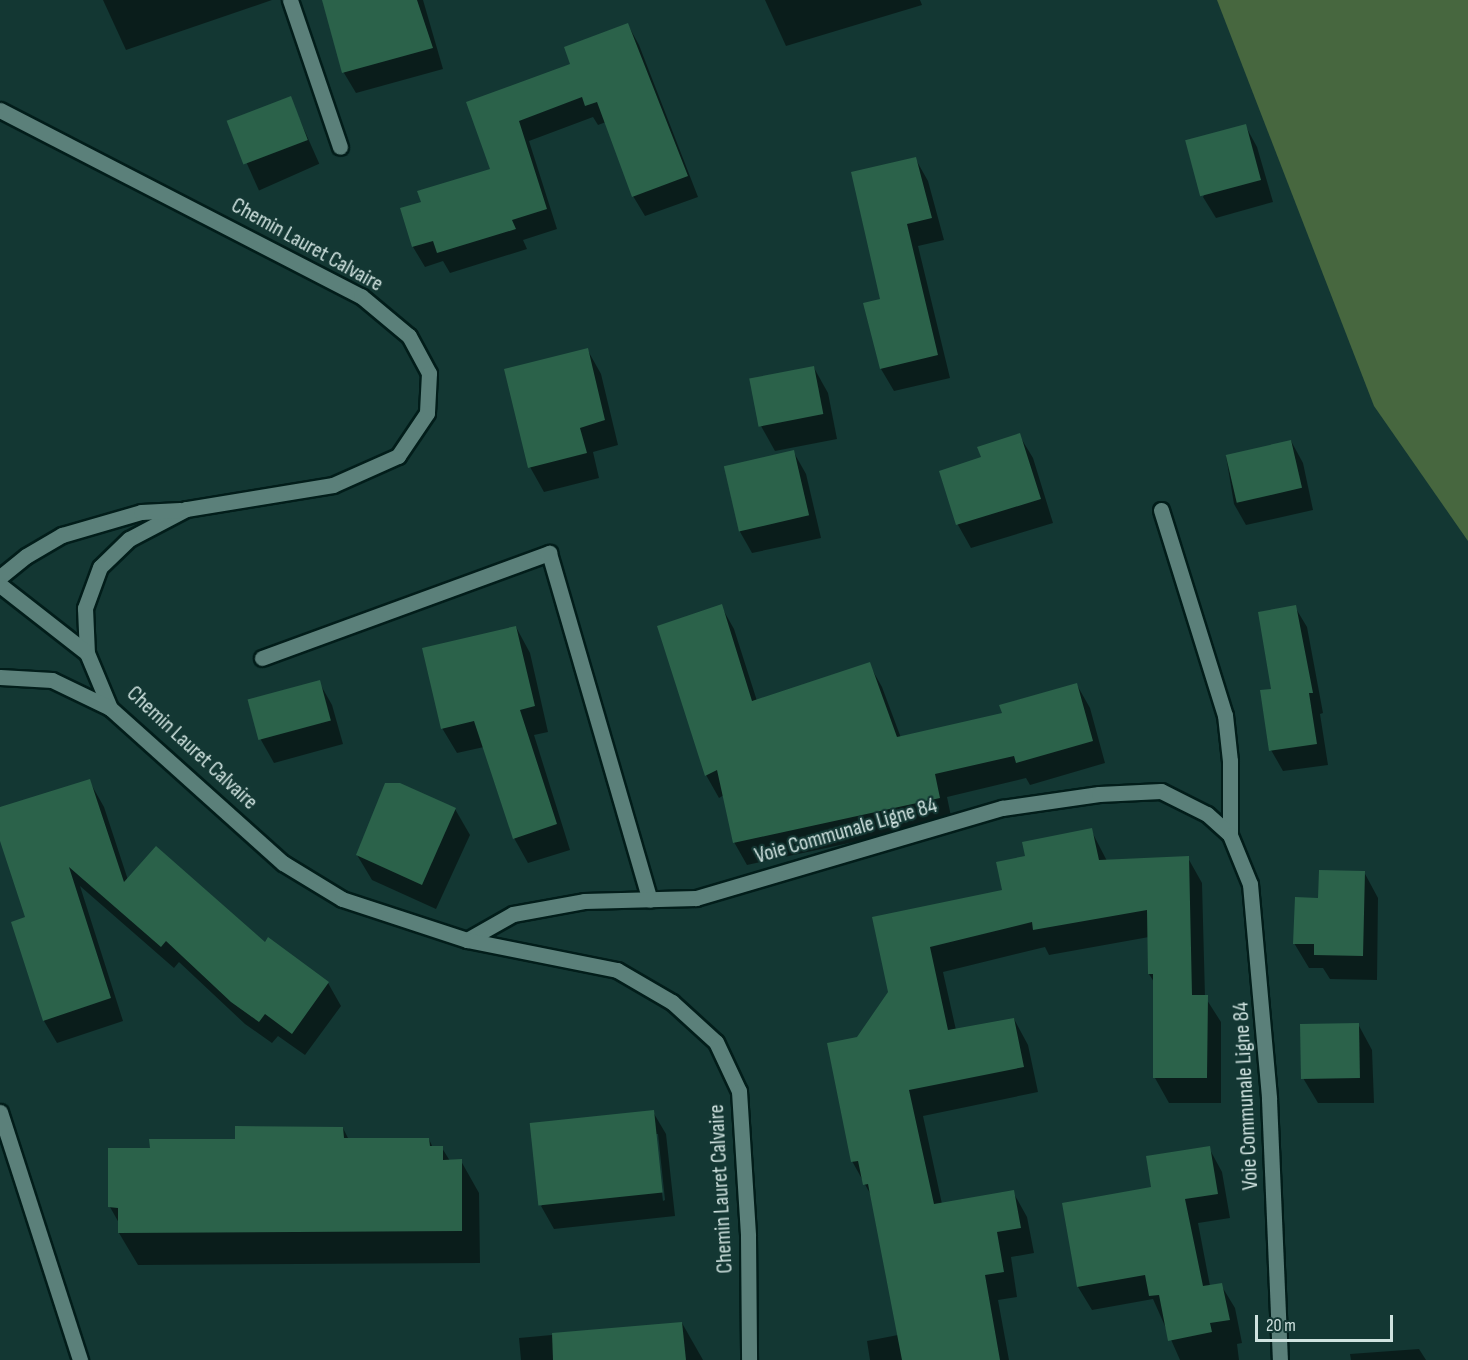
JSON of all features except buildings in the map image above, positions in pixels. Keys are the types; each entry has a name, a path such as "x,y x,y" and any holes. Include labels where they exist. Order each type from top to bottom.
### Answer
{"main road":[{"path":"290,0 340,147"},
{"name":"Chemin Lauret Calvaire","path":"0,110 361,296 409,336 429,373 427,413 398,456 333,485 186,510 129,539 100,567 85,608 87,653 110,708 284,863 342,899 467,940 616,970 672,1002 716,1042 739,1091 748,1236 749,1360"},
{"path":"0,577 26,556 62,535 141,512 186,510"},
{"name":"Voie Communale Ligne 84","path":"1161,510 1225,715 1230,761 1230,835 1250,884 1262,985 1280,1360"},
{"path":"262,658 549,553 650,900"},
{"path":"0,585 87,653"},
{"path":"0,677 52,680 110,708"},
{"name":"Voie Communale Ligne 84","path":"467,940 513,914 584,901 696,898 1002,808 1099,794 1161,791 1207,814 1230,835"},
{"path":"0,1112 80,1360"}],"green space":[{"path":"1217,0 1468,0 1468,541 1374,406"}]}
